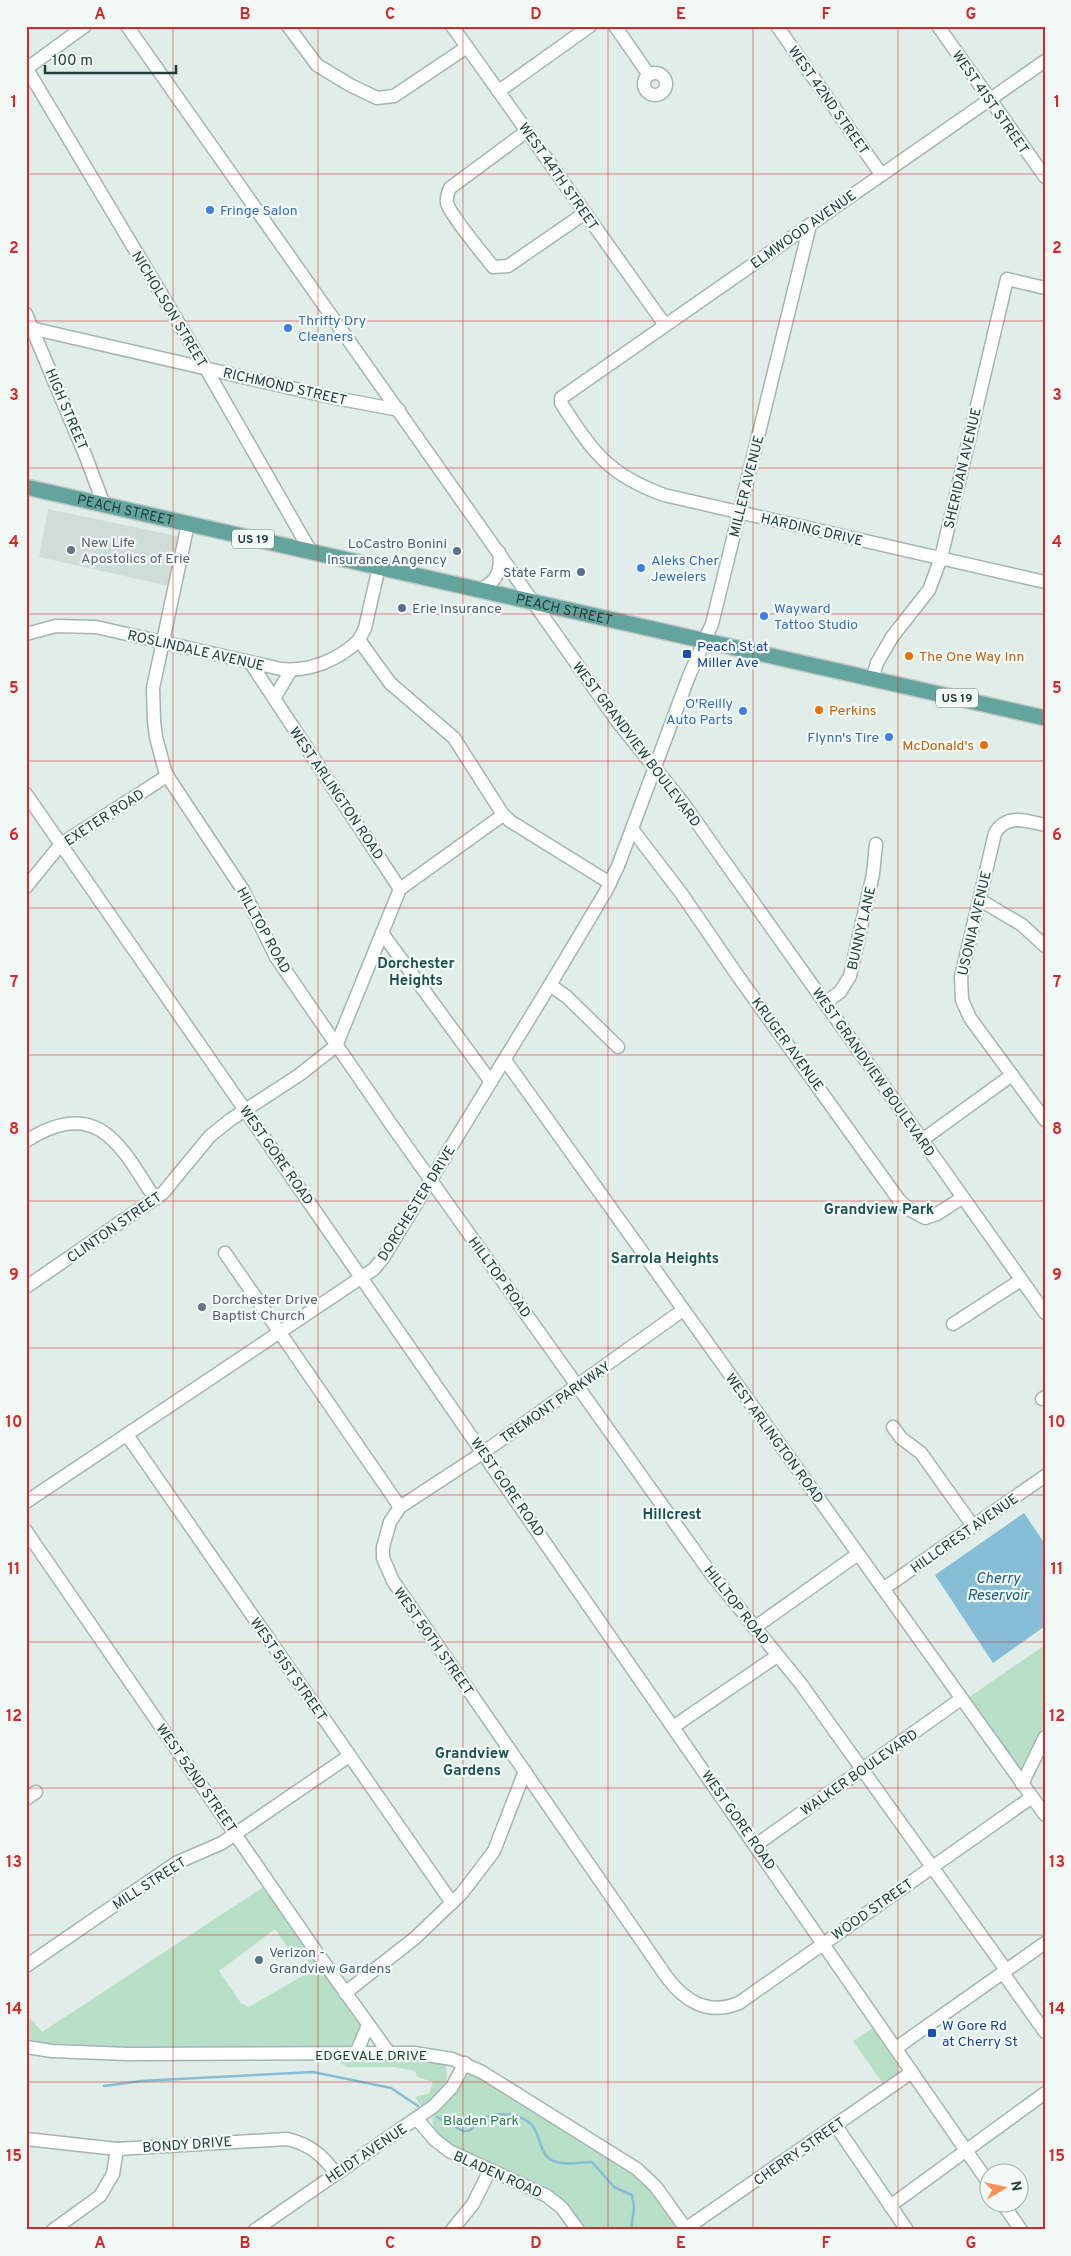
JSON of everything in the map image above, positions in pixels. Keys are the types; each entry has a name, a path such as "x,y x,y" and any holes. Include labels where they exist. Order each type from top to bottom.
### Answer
{"main road":[{"name":"PEACH STREET","path":"26,488 1045,718"}],"street":[{"path":"26,69 85,26"},
{"name":"WEST GRANDVIEW BOULEVARD","path":"127,26 535,602 624,731 683,803 826,1002 962,1198 1045,1312"},
{"path":"288,26 317,65 326,72 374,97 388,98 394,96 467,47"},
{"name":"WEST 44TH STREET","path":"452,26 665,325"},
{"path":"499,91 590,26"},
{"path":"615,26 649,75"},
{"name":"WEST 42ND STREET","path":"776,26 881,174"},
{"name":"WEST 41ST STREET","path":"938,26 1045,177"},
{"name":"ELMWOOD AVENUE","path":"561,398 1045,60"},
{"name":"NICHOLSON STREET","path":"26,69 205,367 311,552"},
{"path":"528,131 450,188 446,199 448,205 493,267 508,266 585,213"},
{"name":"MILLER AVENUE","path":"655,769 712,624 810,225"},
{"name":"SHERIDAN AVENUE","path":"872,679 877,663 887,645 929,590 941,558 1007,279 1045,288"},
{"name":"HIGH STREET","path":"26,314 30,328 86,456 104,505"},
{"name":"RICHMOND STREET","path":"30,328 330,397 398,410"},
{"name":"HARDING DRIVE","path":"561,398 561,404 600,458 622,476 640,486 664,495 1045,582"},
{"name":"HILLTOP ROAD","path":"188,524 154,682 153,701 156,737 168,776 243,890 276,957 336,1046 709,1571 801,1684 863,1769 1005,1971 1045,2032"},
{"path":"479,590 492,583 496,578 501,567 499,552"},
{"path":"379,567 365,628 359,640 390,683 454,738 503,814 510,821 610,882"},
{"name":"ROSLINDALE AVENUE","path":"26,634 56,626 91,626 291,670 320,664 341,654 359,640"},
{"name":"WEST ARLINGTON ROAD","path":"250,662 275,697 400,889"},
{"path":"275,697 291,670"},
{"name":"DORCHESTER DRIVE","path":"26,1502 374,1269 383,1258 505,1060 610,882 655,769"},
{"name":"EXETER ROAD","path":"26,887 62,844 168,776"},
{"name":"WEST GORE ROAD","path":"26,794 363,1277 978,2167"},
{"path":"400,889 503,814"},
{"name":"USONIA AVENUE","path":"1045,825 1016,820 1004,823 999,827 993,840 961,978 962,1000 970,1018 1045,1120"},
{"name":"KRUGER AVENUE","path":"632,829 682,893 740,979 899,1200 925,1218 937,1214 962,1198"},
{"name":"BUNNY LANE","path":"826,1002 840,992 850,976 873,874 876,844"},
{"name":"CLINTON STREET","path":"26,1287 155,1199 172,1184 210,1136 299,1075 336,1046 400,889"},
{"path":"980,900 1022,925 1045,946"},
{"path":"382,933 491,1082"},
{"path":"550,985 567,998 618,1047"},
{"name":"WEST ARLINGTON ROAD","path":"505,1060 1045,1815"},
{"path":"922,1140 1012,1075"},
{"path":"26,1141 42,1131 63,1123 78,1123 95,1127 114,1139 155,1199"},
{"path":"225,1253 400,1508"},
{"path":"953,1324 1021,1280"},
{"name":"TREMONT PARKWAY","path":"400,1508 484,1452 683,1310"},
{"path":"893,1427 901,1438 921,1453 973,1526"},
{"name":"WEST 51ST STREET","path":"127,1435 348,1756 452,1903"},
{"name":"HILLCREST AVENUE","path":"884,1589 1045,1476"},
{"name":"WEST 50TH STREET","path":"400,1508 390,1522 386,1535 384,1558 387,1570 396,1586 675,1989 692,2002 708,2008"},
{"name":"WEST 52ND STREET","path":"26,1531 345,1993 389,2053"},
{"path":"754,1628 858,1554"},
{"path":"674,1728 777,1656"},
{"name":"WALKER BOULEVARD","path":"756,1845 961,1700"},
{"path":"1022,1784 1045,1737"},
{"name":"MILL STREET","path":"26,1966 176,1863 211,1849 348,1756"},
{"path":"345,1993 415,1938 462,1893 494,1850 525,1771"},
{"name":"WOOD STREET","path":"708,2008 727,2007 744,2000 823,1942 1032,1797"},
{"path":"896,2048 1045,1943"},
{"path":"356,2054 368,2025"},
{"name":"EDGEVALE DRIVE","path":"26,2047 52,2051 120,2053 389,2053 436,2055 465,2064 502,2084 637,2169 656,2187 685,2229"},
{"name":"HEIDT AVENUE","path":"254,2230 417,2119 443,2098 465,2064"},
{"name":"CHERRY STREET","path":"685,2229 912,2072"},
{"path":"890,2206 1045,2093"},
{"name":"BLADEN ROAD","path":"417,2119 445,2149 547,2196 562,2208 578,2230"},
{"path":"836,2126 907,2230"},
{"name":"BONDY DRIVE","path":"26,2139 117,2149 287,2139 305,2145 319,2153 336,2174"},
{"path":"53,2230 100,2196 113,2174 117,2149"},
{"path":"452,2230 472,2204 490,2170"},
{"path":"1010,2214 1021,2230"}],"shaded area":[{"path":"48,509 177,536 179,539 169,586 39,557"}],"green space":[{"path":"1045,1645 1045,1729 1037,1739 1025,1768 1020,1770 968,1698"},
{"path":"265,1886 305,1947 304,1952 295,1958 275,1929 219,1971 241,2003 249,2007 304,1975 299,1966 308,1960 314,1959 360,2023 358,2037 349,2048 106,2048 57,2046 26,2041 26,2013 42,2032"},
{"path":"874,2027 893,2056 898,2068 895,2076 884,2085 853,2041"},
{"path":"393,2058 444,2062 447,2070 446,2083 439,2093 422,2108 415,2097 429,2093 433,2082 417,2077 415,2071 395,2067 346,2067 338,2060"},
{"name":"Bladen Park","path":"470,2073 475,2074 637,2172 677,2225 675,2230 583,2230 574,2216 456,2150 434,2133 432,2116 464,2077"}],"water":[{"name":"Cherry Reservoir","path":"1024,1513 1045,1544 1045,1626 993,1663 935,1575"}],"waterway":[{"path":"104,2086 141,2081 313,2072 391,2088 418,2106"},
{"path":"437,2117 463,2131 469,2131 484,2118 495,2115 516,2116 528,2121 535,2129 548,2158 562,2163 592,2162 614,2187 632,2195 634,2207 631,2230"}],"place":[{"name":"Fringe Salon","path":"210,210"},
{"name":"Thrifty Dry Cleaners","path":"288,328"},
{"name":"New Life Apostolics of Erie","path":"71,550"},
{"name":"LoCastro Bonini Insurance Angency","path":"457,551"},
{"name":"Aleks Cher Jewelers","path":"641,568"},
{"name":"State Farm","path":"581,572"},
{"name":"Erie Insurance","path":"402,608"},
{"name":"Wayward Tattoo Studio","path":"764,616"},
{"name":"Peach St at Miller Ave","path":"687,654"},
{"name":"The One Way Inn","path":"909,656"},
{"name":"Perkins","path":"819,710"},
{"name":"O'Reilly Auto Parts","path":"743,711"},
{"name":"Flynn's Tire","path":"889,737"},
{"name":"McDonald's","path":"984,745"},
{"name":"Dorchester Drive Baptist Church","path":"202,1307"},
{"name":"Verizon - Grandview Gardens","path":"259,1960"},
{"name":"W Gore Rd at Cherry St","path":"932,2033"}],"district":[{"name":"Dorchester Heights","path":"416,972"},
{"name":"Grandview Park","path":"879,1209"},
{"name":"Sarrola Heights","path":"665,1258"},
{"name":"Hillcrest","path":"672,1514"},
{"name":"Grandview Gardens","path":"472,1762"}]}
